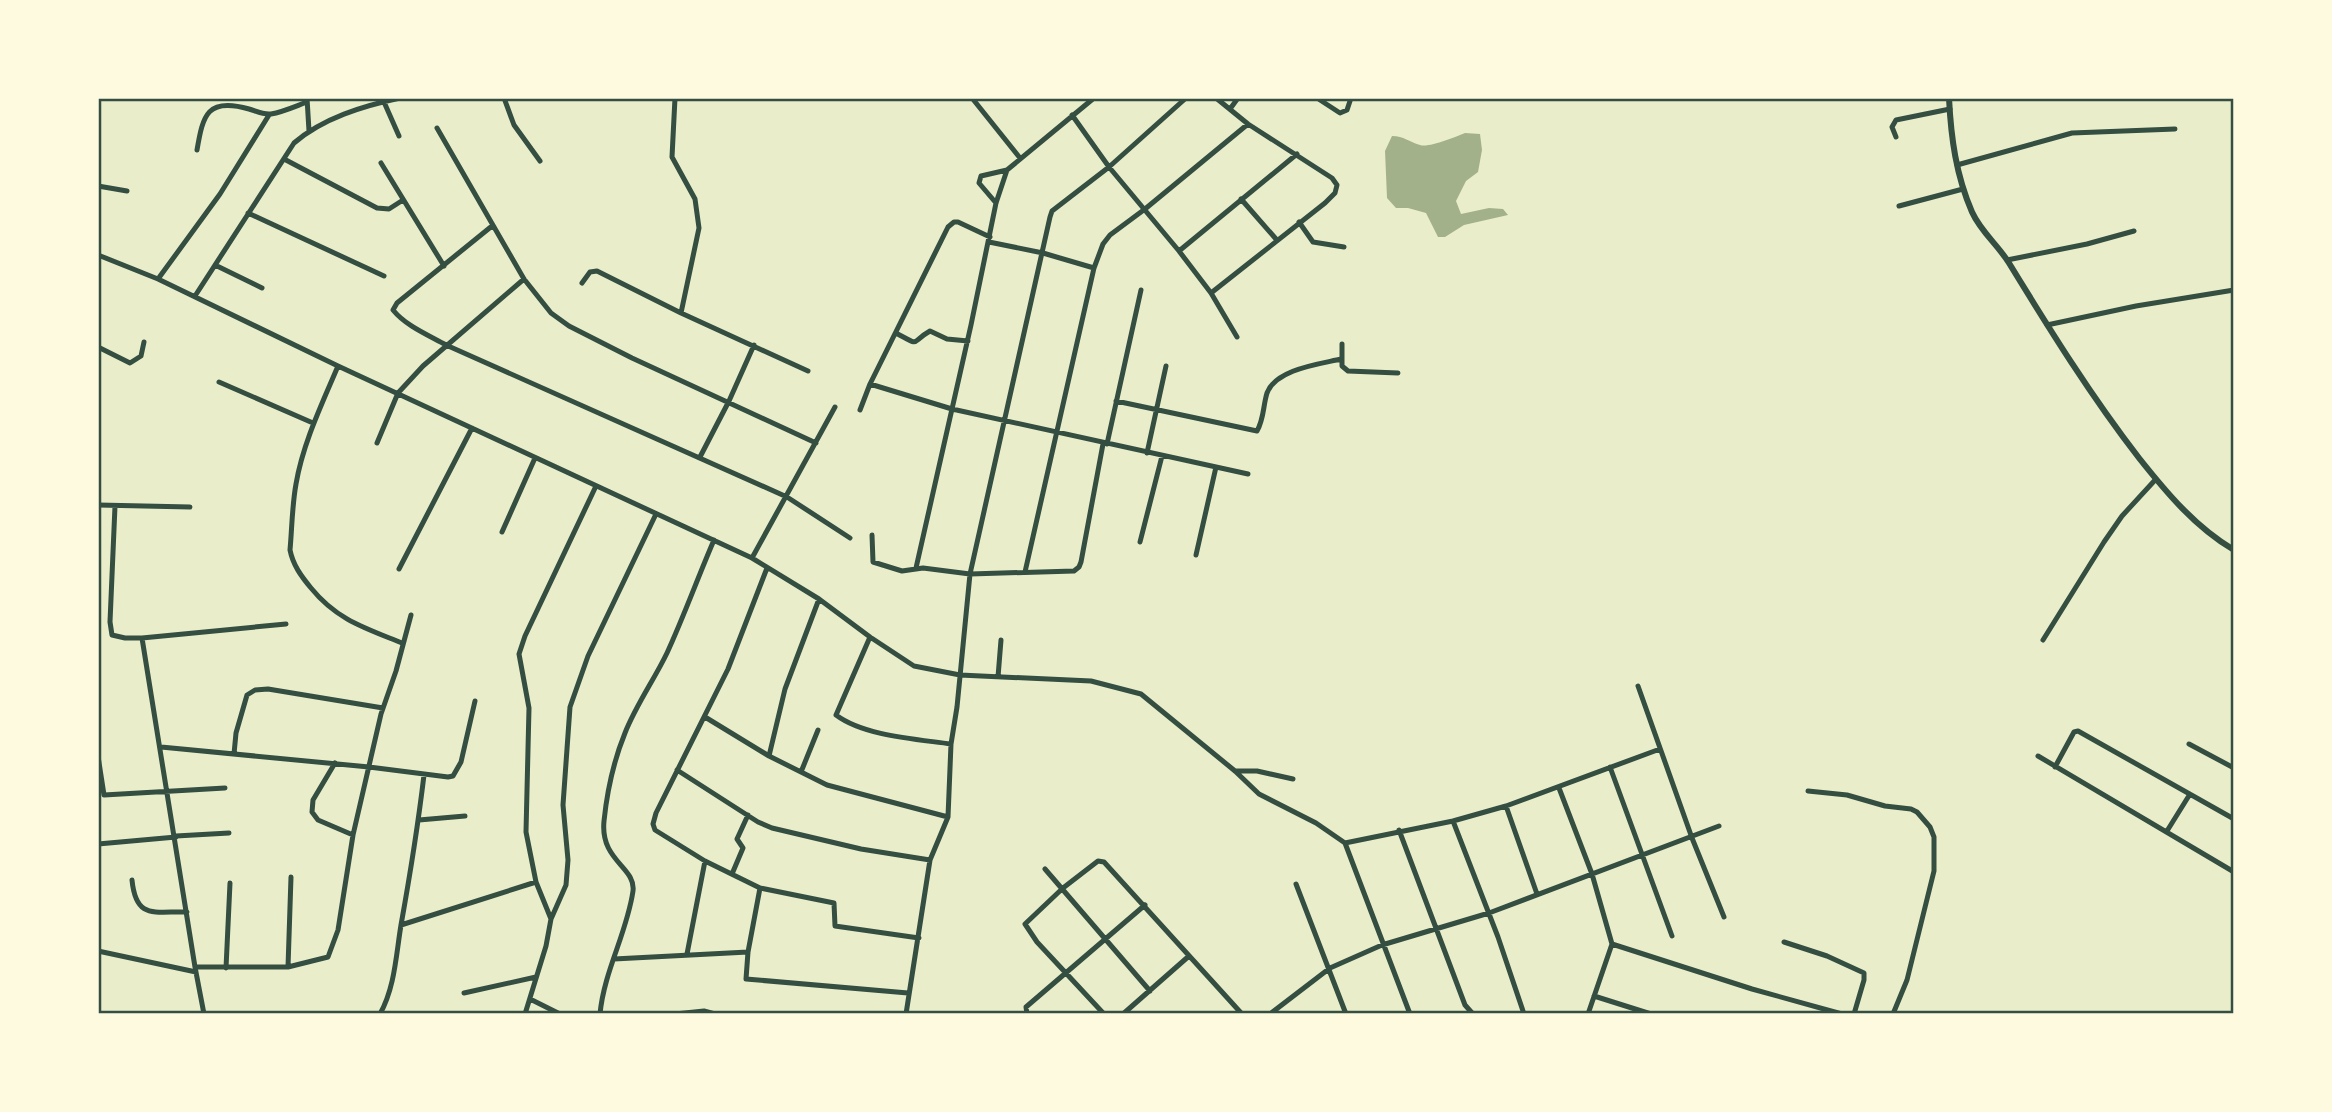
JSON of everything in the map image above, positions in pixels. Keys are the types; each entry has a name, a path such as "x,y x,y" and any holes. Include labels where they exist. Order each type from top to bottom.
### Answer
{"street":[{"path":"195,296 294,143 309,131 337,117 380,101 400,98"},
{"path":"504,98 514,125 540,161"},
{"path":"675,98 672,157 695,199 699,228 681,313"},
{"path":"972,98 1020,158"},
{"path":"916,568 996,204 1007,170 1094,98"},
{"path":"906,1014 930,860 948,817 951,744 970,574 1052,211 1109,167 1186,98"},
{"path":"1211,293 1330,198 1337,185 1332,178 1248,124 1216,98"},
{"path":"1230,109 1238,98"},
{"path":"1317,98 1340,113 1345,112 1351,98"},
{"path":"1949,98 1951,142 1956,164 1973,214 1985,234 2007,260 2099,404 2156,479 2184,511 2234,550"},
{"path":"158,279 220,194 269,115 307,100 309,131"},
{"path":"380,101 398,136"},
{"path":"197,150 202,123 207,112 215,107 248,108 269,115"},
{"path":"1896,137 1892,127 1896,120 1950,109"},
{"path":"1072,115 1109,167 1146,209 1211,293 1237,337"},
{"path":"1025,572 1094,268 1103,244 1110,235 1146,209 1248,124"},
{"path":"437,128 524,279 545,307 569,327 816,443"},
{"path":"1956,164 2072,132 2175,129"},
{"path":"1179,251 1297,155"},
{"path":"284,159 377,208 389,209 403,200"},
{"path":"381,163 444,266"},
{"path":"996,204 981,188 979,179 984,174 1007,170"},
{"path":"98,186 127,191"},
{"path":"1899,206 1963,189"},
{"path":"1241,199 1276,239"},
{"path":"248,214 384,276"},
{"path":"860,410 870,384 951,223 958,222 989,239 1094,268"},
{"path":"1299,222 1313,242 1344,247"},
{"path":"492,226 397,303 393,310 403,321 446,345 787,497 850,538"},
{"path":"2007,260 2087,244 2134,231"},
{"path":"98,255 195,296 338,366 752,558 820,599 914,666 960,675 1091,681 1141,694 1259,794 1316,823 1345,843 1410,1014"},
{"path":"215,265 262,288"},
{"path":"582,283 590,272 597,271 681,313 808,370"},
{"path":"377,443 398,393 446,345 524,279"},
{"path":"872,535 873,562 902,571 916,568 970,574 1069,571 1079,567 1141,290"},
{"path":"2047,325 2136,306 2234,290"},
{"path":"896,333 915,343 930,331 947,339 968,341"},
{"path":"98,347 130,363 141,356 144,342"},
{"path":"1342,344 1342,366 1348,370 1398,373"},
{"path":"700,457 754,345"},
{"path":"1116,401 1257,431 1263,421 1268,391 1285,375 1303,367 1341,359"},
{"path":"338,366 313,423 295,486 290,550 292,560 323,603 338,616 402,643"},
{"path":"1147,453 1166,366"},
{"path":"219,382 313,423"},
{"path":"870,384 952,409 1248,474"},
{"path":"752,558 835,407"},
{"path":"399,569 472,428"},
{"path":"1140,542 1162,456"},
{"path":"502,531 535,458"},
{"path":"1196,555 1216,467"},
{"path":"2043,640 2122,516 2156,479"},
{"path":"551,919 536,882 526,832 529,708 519,654 596,486"},
{"path":"98,505 190,507"},
{"path":"115,506 111,635 142,638 286,624"},
{"path":"525,1014 551,919 566,885 568,860 563,805 569,707 588,656 635,563 656,514"},
{"path":"600,1014 603,991 634,889 628,872 612,857 604,839 605,808 616,761 625,733 666,654 714,540"},
{"path":"767,568 728,669 656,813 653,824 655,830 705,861 760,888 834,903 835,926 919,938"},
{"path":"769,756 785,689 820,599"},
{"path":"98,951 195,970 288,967 328,957 343,904 353,835 383,708 397,671 411,615"},
{"path":"870,637 836,715 856,726 951,744"},
{"path":"142,638 204,1014"},
{"path":"998,677 1001,640"},
{"path":"1638,686 1692,838 1724,917"},
{"path":"234,754 236,733 247,695 256,691 268,689 383,708"},
{"path":"161,747 335,763 448,777 457,771 475,701"},
{"path":"705,717 769,756 843,790 948,817"},
{"path":"801,772 818,730"},
{"path":"2055,767 2074,732 2080,732 2234,819"},
{"path":"2189,744 2234,768"},
{"path":"1345,843 1452,821 1506,806 1660,749"},
{"path":"2038,755 2234,872"},
{"path":"98,756 101,795 225,788"},
{"path":"335,763 313,800 313,812 318,820 353,835"},
{"path":"1610,767 1672,936"},
{"path":"677,771 772,828 861,849 930,860"},
{"path":"1235,771 1257,771 1293,779"},
{"path":"380,1014 390,990 424,775"},
{"path":"1559,788 1592,874 1612,944 1588,1014"},
{"path":"1808,791 1847,795 1885,806 1914,810 1930,827 1934,837 1934,871 1907,980 1893,1014"},
{"path":"2167,831 2190,794"},
{"path":"1506,806 1537,894"},
{"path":"732,874 743,848 737,839 748,815"},
{"path":"419,820 465,816"},
{"path":"1452,821 1489,913 1524,1014"},
{"path":"1270,1014 1330,968 1382,945 1489,913 1719,826"},
{"path":"1399,830 1465,1005 1473,1014"},
{"path":"98,844 229,833"},
{"path":"687,954 705,861"},
{"path":"1104,1014 1037,942 1025,924 1063,888 1095,862 1101,861 1145,905 1242,1014"},
{"path":"1045,869 1150,991"},
{"path":"288,967 292,877"},
{"path":"132,880 137,904 145,910 187,912"},
{"path":"401,925 536,882"},
{"path":"226,968 230,883"},
{"path":"1296,884 1346,1014"},
{"path":"760,888 748,952 746,979 908,993"},
{"path":"1027,1014 1026,1007 1145,905"},
{"path":"1784,942 1864,973 1854,1014"},
{"path":"1612,944 1752,989 1842,1014"},
{"path":"614,959 748,952"},
{"path":"1124,1014 1189,956"},
{"path":"464,993 536,977"},
{"path":"1594,996 1651,1014"},
{"path":"530,999 560,1014"},
{"path":"675,1014 704,1011 715,1014"}],"shaded area":[{"path":"1465,133 1480,134 1482,150 1478,172 1466,181 1456,201 1461,214 1489,208 1503,209 1508,215 1464,225 1445,237 1438,237 1426,213 1396,208 1387,198 1385,151 1392,136 1424,146"}]}
